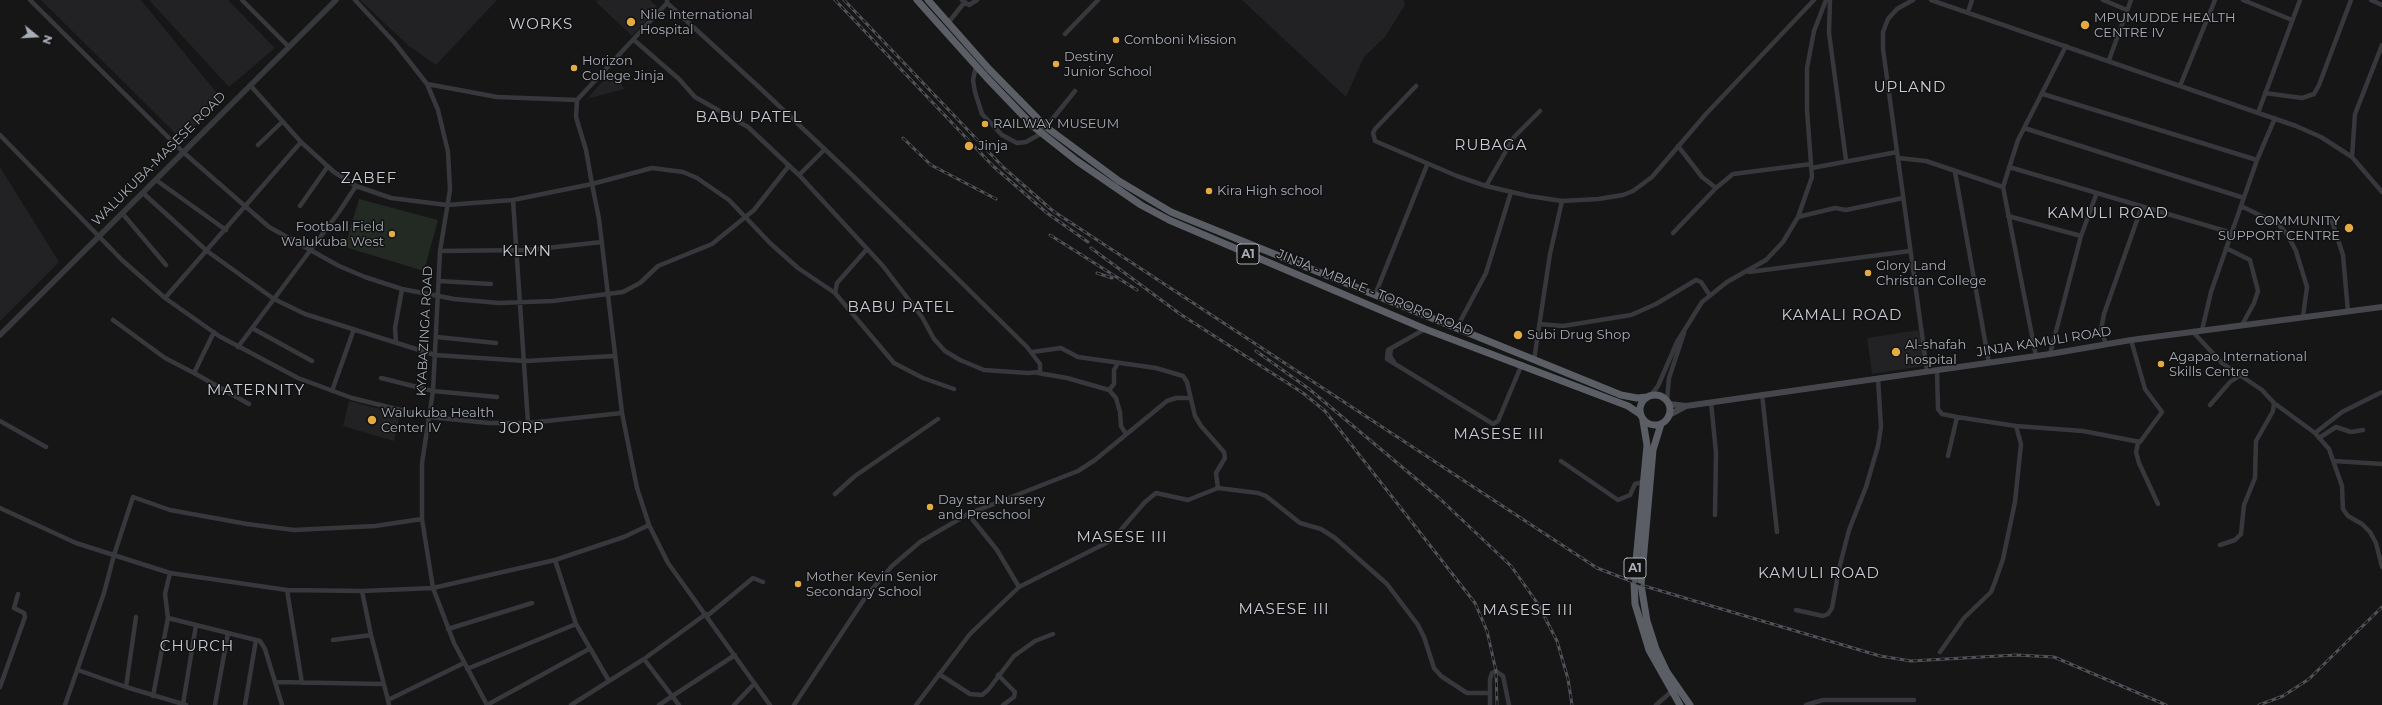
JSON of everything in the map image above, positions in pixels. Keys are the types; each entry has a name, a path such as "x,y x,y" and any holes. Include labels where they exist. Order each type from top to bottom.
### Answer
{"highway":[{"name":"JINJA - MBALE - TORORO ROAD","path":"917,0 976,66 1044,130 1115,188 1168,220 1425,329 1522,364 1628,406 1640,414"},
{"name":"JINJA - MBALE - TORORO ROAD","path":"928,0 1044,130 1119,181 1171,212 1621,395 1637,398 1649,396"},
{"name":"A1","path":"1649,396 1657,394 1668,402"},
{"path":"1640,414 1640,404 1649,396"},
{"path":"1668,402 1670,415"},
{"name":"A1","path":"1640,414 1643,421 1647,445 1634,582 1635,604 1649,650 1671,692 1680,705"},
{"name":"A1","path":"1670,415 1662,424 1653,450 1641,585 1647,621 1656,648 1667,672 1690,705"},
{"path":"1643,421 1655,426 1662,424"}],"main road":[{"name":"JINJA KAMULI ROAD","path":"1670,415 1686,406 1762,394 1989,363 2202,330 2382,307"},
{"name":"JINJA KAMULI ROAD","path":"1668,402 1686,406"}],"street":[{"path":"30,0 183,152 269,228 310,251 365,278 402,289 472,301 520,303 592,297 607,293 623,292 633,288 658,266 712,244 754,210 788,167"},
{"path":"242,0 289,47"},
{"name":"WALUKUBA-MASESE ROAD","path":"0,335 336,0"},
{"name":"KYABAZINGA ROAD","path":"355,0 394,42 427,84 438,110 448,152 450,174 440,251 437,337 433,391 422,463 422,519 433,588 448,628 464,663 487,705"},
{"path":"948,23 963,1 972,5 977,0"},
{"path":"1065,34 1098,0"},
{"path":"1416,86 1375,129 1373,138 1375,141 1428,165 1486,186 1562,201 1598,199 1633,191 1652,177 1678,146 1814,0"},
{"path":"1649,396 1658,386 1677,342 1696,310 1709,294 1766,260 1784,242 1798,217 1810,185 1812,166 1807,110 1807,68 1814,31 1826,0"},
{"path":"1830,0 1829,33 1846,160"},
{"path":"1913,0 1897,9 1888,19 1883,32 1883,49 1927,371"},
{"path":"1931,0 2275,118 2320,137 2352,157 2382,192"},
{"path":"1968,12 1972,0"},
{"path":"2103,0 2127,10"},
{"path":"2109,60 2131,0"},
{"path":"2180,86 2215,0"},
{"path":"2243,0 2292,20"},
{"path":"2258,113 2300,0"},
{"path":"2265,94 2302,98 2314,94 2319,85 2352,0"},
{"path":"2370,0 2382,3"},
{"path":"770,705 668,563 650,525 637,488 622,413 614,356 602,242 586,150 576,117 578,100 667,2 825,149 1032,352 1048,374"},
{"path":"634,40 679,79 695,97 748,127 788,167 799,175 897,282 934,339 945,350 960,360 984,370 1048,374 1109,390 1116,398 1120,412 1121,426 1126,434"},
{"path":"2352,157 2356,114 2382,45"},
{"path":"2036,356 2003,187 2024,128 2043,94 2066,46"},
{"path":"976,66 973,80 978,104 982,114 1002,135 1017,143 1026,142 1044,130 1075,91"},
{"path":"427,84 497,97 578,100"},
{"path":"250,85 301,142 328,166 356,186 392,198 447,206 513,200 592,184 642,169 665,169 677,171 697,178 714,188 746,216 770,243 798,268 835,293 894,363 923,378 954,389"},
{"path":"2043,94 2257,160"},
{"path":"1486,186 1514,137 1540,111"},
{"path":"2202,330 2211,292 2226,248 2257,160 2275,118"},
{"path":"258,145 282,122"},
{"path":"2024,128 2244,198"},
{"path":"0,135 122,260 165,298 238,347 298,378 352,398 429,417 489,423 528,422 622,413"},
{"path":"165,298 226,230 244,207 301,142"},
{"path":"1678,146 1702,176 1716,188"},
{"path":"799,175 825,149"},
{"path":"1673,233 1716,188 1733,174 1812,166 1897,152"},
{"path":"1898,158 1919,159 2003,187"},
{"path":"1375,295 1428,165"},
{"path":"300,206 328,166"},
{"path":"2009,167 2232,233"},
{"path":"1955,172 1989,363"},
{"path":"156,180 226,230"},
{"path":"238,347 310,251 356,186"},
{"path":"1456,329 1486,273 1511,192"},
{"path":"143,193 207,251 274,300 305,314 435,355 525,361 614,356"},
{"path":"2050,354 2081,236 2096,194"},
{"path":"1798,217 1835,208 1846,210 1903,198"},
{"path":"513,200 528,422"},
{"path":"1534,360 1550,254 1562,201"},
{"path":"2106,344 2101,330 2104,314 2142,206"},
{"path":"2241,206 2278,224 2287,234 2296,251 2308,287 2303,316"},
{"path":"122,213 166,265"},
{"path":"2008,216 2081,236"},
{"path":"2332,221 2339,238 2343,256 2348,312"},
{"path":"440,251 517,250 602,242"},
{"path":"2226,248 2250,260 2258,291 2254,303 2242,325"},
{"path":"835,293 837,283 867,249"},
{"path":"1745,273 1910,251"},
{"path":"1540,324 1563,326 1631,315 1696,280 1702,282 1709,294"},
{"path":"439,281 491,284"},
{"path":"396,342 395,328 402,289"},
{"path":"113,320 165,358 249,404"},
{"path":"1668,402 1669,378 1686,327"},
{"path":"252,328 312,361"},
{"path":"332,391 354,329"},
{"path":"1425,329 1391,349 1386,356 1495,424 1498,421 1522,364"},
{"path":"194,373 214,332"},
{"path":"2193,332 2222,363 2239,376 2262,390 2274,403 2315,433 2329,449 2342,486 2343,509 2348,516 2362,524 2370,532 2376,543 2382,567"},
{"path":"437,337 496,343"},
{"path":"2131,340 2145,389 2162,412 2138,443 2136,452 2158,504"},
{"path":"1032,352 1061,348 1078,357 1156,368 1181,374 1187,382 1190,398 1201,426 1224,452 1225,458 1216,473 1218,488"},
{"path":"1109,390 1114,384 1114,370 1118,363"},
{"path":"1038,373 1041,370 1040,364"},
{"path":"1937,370 1938,409 1942,414 2016,426 2083,431 2138,443"},
{"path":"2210,405 2230,382 2239,376"},
{"path":"381,378 433,391 498,397"},
{"path":"1796,610 1823,616 1828,614 1832,608 1839,569 1849,530 1866,487 1878,446 1881,427 1878,378"},
{"path":"2315,433 2342,412 2382,392"},
{"path":"1762,394 1777,532"},
{"path":"794,705 880,579 920,542 968,514 1072,474 1096,460 1167,402 1176,398 1190,398"},
{"path":"1711,402 1716,448 1715,515"},
{"path":"2220,545 2235,540 2241,534 2244,506 2254,478 2256,441 2273,411 2274,403"},
{"path":"1948,456 1957,417"},
{"path":"835,494 855,476 938,419"},
{"path":"0,421 46,447"},
{"path":"1940,652 1964,618 1991,592 1996,582 2003,560 2015,502 2021,444 2016,426"},
{"path":"2319,438 2336,427 2351,432 2363,430"},
{"path":"1560,461 1618,500 1630,495 1635,484 1644,482"},
{"path":"2334,461 2382,464"},
{"path":"916,705 970,634 1020,587 1112,540 1145,502 1156,493 1188,500 1218,488 1258,493 1266,496 1300,523 1321,530 1335,538 1387,584 1418,625 1424,637 1434,668 1441,676 1467,693 1490,693"},
{"path":"65,705 104,593 114,555 133,497 178,511 247,524 294,530 375,526 422,519"},
{"path":"0,508 76,543 170,573 287,590 362,591 433,588 555,560 610,542 650,525"},
{"path":"968,514 997,550 1020,587"},
{"path":"555,560 576,624 588,649 609,682"},
{"path":"153,696 168,618 165,594 170,573"},
{"path":"571,705 644,659 706,615 753,578 763,582"},
{"path":"287,590 302,683"},
{"path":"362,591 371,635 388,702 464,663"},
{"path":"0,687 25,617 24,613 14,608 18,594"},
{"path":"448,628 532,603"},
{"path":"126,687 136,617"},
{"path":"168,618 256,640 263,644 282,705"},
{"path":"468,669 576,624"},
{"path":"78,670 153,696 184,704 196,625"},
{"path":"215,705 228,633"},
{"path":"939,674 974,696 985,693 998,675 1020,652 1035,641 1053,634"},
{"path":"333,640 371,635"},
{"path":"245,705 256,640"},
{"path":"487,705 588,649"},
{"path":"659,705 734,655"},
{"path":"644,659 679,705"},
{"path":"1490,705 1492,674 1498,671 1503,676 1509,705"},
{"path":"998,675 1015,692 1014,697 1003,705"},
{"path":"276,682 383,684"},
{"path":"734,705 754,684"},
{"path":"1656,705 1671,692"},
{"path":"1806,705 1823,700 1914,700"}],"shaded area":[{"path":"41,0 141,0 221,98 182,140"},
{"path":"149,0 228,0 275,48 229,87"},
{"path":"360,0 497,0 436,65 409,46"},
{"name":"Nile International Hospital","path":"598,0 650,0 658,8 632,36 596,2"},
{"path":"1242,0 1404,0 1405,5 1385,37 1364,57 1346,97"},
{"path":"609,74 619,80 624,89 587,99"},
{"path":"0,167 59,262 0,321"},
{"name":"Football Field Walukuba West","path":"359,199 438,220 424,271 345,247"},
{"name":"Al-shafah hospital","path":"1919,330 1924,366 1872,374 1867,338"},
{"name":"Walukuba Health Center IV","path":"349,401 400,414 394,441 343,426"}],"railway":[{"path":"835,0 993,166 1047,213 1088,242"},
{"path":"844,0 1004,168 1053,211 1597,568 1641,585 1880,656 1911,661 2016,655 2054,657 2166,705"},
{"path":"903,138 931,165 996,199"},
{"path":"1050,235 1137,290"},
{"path":"1091,248 1180,314 1303,393 1325,411 1475,603 1487,631 1496,671 1497,705"},
{"path":"1097,273 1112,278"},
{"path":"1256,351 1309,389 1439,498 1511,566 1538,604 1557,641 1568,679 1572,705"},
{"path":"2259,705 2283,696 2309,679 2382,607"}],"place":[{"name":"Nile International Hospital","path":"631,22"},
{"name":"MPUMUDDE HEALTH CENTRE IV","path":"2085,25"},
{"name":"Comboni Mission","path":"1116,40"},
{"name":"Destiny Junior School","path":"1056,64"},
{"name":"Horizon College Jinja","path":"574,68"},
{"name":"RAILWAY MUSEUM","path":"985,124"},
{"name":"Jinja","path":"969,146"},
{"name":"Kira High school","path":"1209,191"},
{"name":"COMMUNITY SUPPORT CENTRE","path":"2349,228"},
{"name":"Football Field Walukuba West","path":"392,234"},
{"name":"Glory Land Christian College","path":"1868,273"},
{"name":"Subi Drug Shop","path":"1518,335"},
{"name":"Al-shafah hospital","path":"1896,352"},
{"name":"Agapao International Skills Centre","path":"2161,364"},
{"name":"Walukuba Health Center IV","path":"372,420"},
{"name":"Day star Nursery and Preschool","path":"930,507"},
{"name":"Mother Kevin Senior Secondary School","path":"798,584"}],"district":[{"name":"WORKS","path":"541,25"},
{"name":"UPLAND","path":"1910,88"},
{"name":"BABU PATEL","path":"749,118"},
{"name":"RUBAGA","path":"1491,146"},
{"name":"ZABEF","path":"369,179"},
{"name":"KAMULI ROAD","path":"2108,214"},
{"name":"KLMN","path":"527,252"},
{"name":"BABU PATEL","path":"901,308"},
{"name":"KAMALI ROAD","path":"1842,316"},
{"name":"MATERNITY","path":"256,391"},
{"name":"JORP","path":"522,429"},
{"name":"MASESE III","path":"1499,435"},
{"name":"MASESE III","path":"1122,538"},
{"name":"KAMULI ROAD","path":"1819,574"},
{"name":"MASESE III","path":"1284,610"},
{"name":"MASESE III","path":"1528,611"},
{"name":"CHURCH","path":"197,647"}]}
